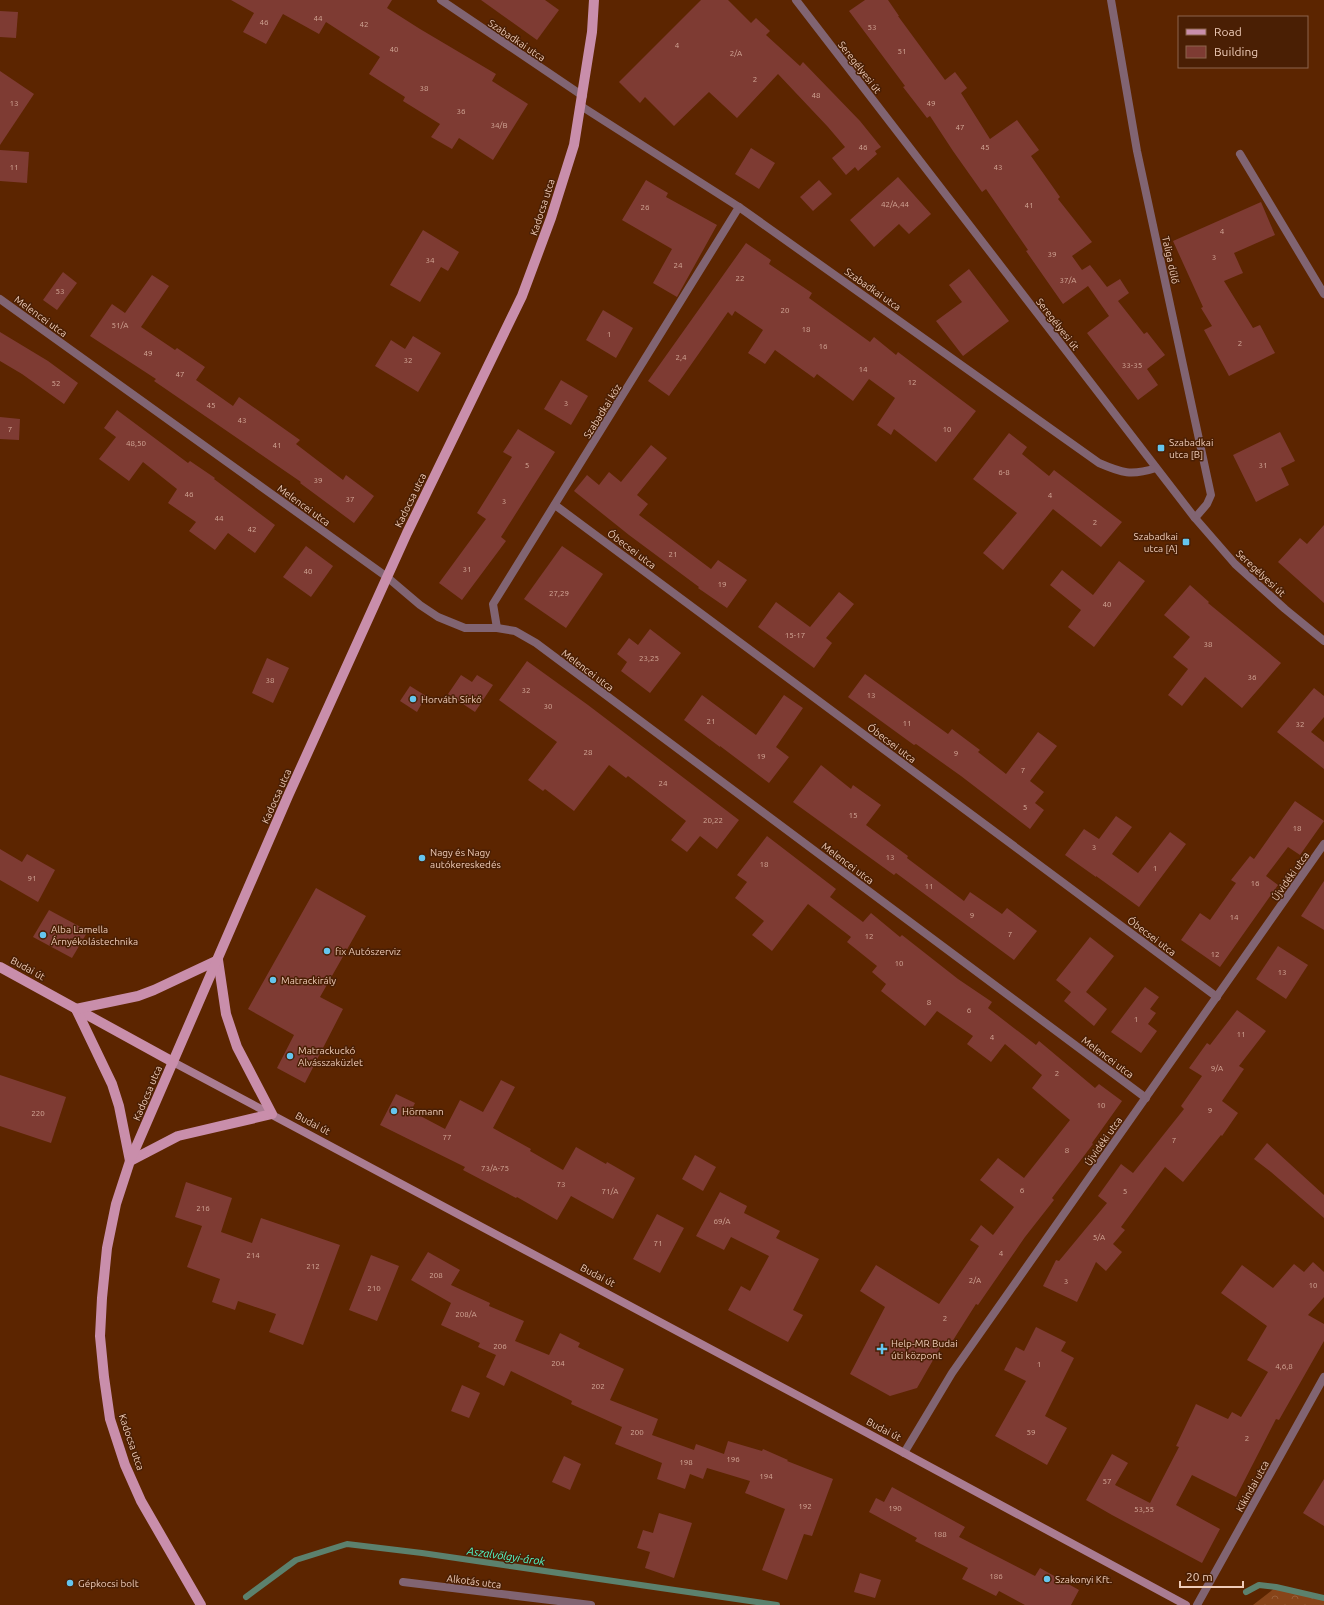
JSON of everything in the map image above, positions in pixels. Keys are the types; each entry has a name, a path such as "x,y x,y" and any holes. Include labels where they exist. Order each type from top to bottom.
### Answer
{"main road":[{"name":"Kadocsa utca","path":"201,1605 141,1501 125,1464 110,1419 100,1336 107,1248 116,1204 130,1161 288,796 407,533 522,296 551,218 574,145 592,32 594,0"},
{"path":"218,960 226,1014 237,1047 272,1114 178,1136 130,1161 119,1106 112,1084 76,1009 143,994 218,960"},
{"name":"Budai út","path":"0,967 173,1062 1186,1605"}],"street":[{"name":"Szabadkai utca","path":"441,0 582,101 739,207 1099,462 1120,472 1144,472 1156,468"},
{"name":"Seregélyesi út","path":"796,0 1195,518 1235,564 1285,609 1324,641"},
{"name":"Taliga dűlő","path":"1111,0 1137,151 1211,495 1207,504 1195,518"},
{"path":"1240,154 1324,294"},
{"name":"Szabadkai köz","path":"497,628 493,604 739,207"},
{"name":"Melencei utca","path":"0,299 387,578 420,605 438,617 465,628 497,628 515,631 536,643 1146,1098"},
{"name":"Óbecsei utca","path":"555,505 1217,997"},
{"name":"Újvidéki utca","path":"904,1453 952,1373 1324,844"},
{"name":"Kikindai utca","path":"1197,1605 1324,1377"},
{"name":"Alkotás utca","path":"403,1582 543,1602 591,1605"}],"green space":[{"path":"1276,1587 1324,1597 1324,1605 1253,1605"}],"building":[{"path":"231,0 392,0 387,8 496,74 492,81 528,104 493,160 459,138 452,149 431,137 440,124 403,101 405,97 369,74 380,57 326,22 319,34 283,14 266,44 243,32 254,13"},
{"path":"481,0 545,0 559,10 537,40"},
{"path":"701,0 728,0 751,23 756,18 770,31 766,35 800,66 803,62 860,121 881,147 875,151 877,154 858,171 855,167 846,175 832,158 845,147 778,74 737,118 709,92 674,126 645,97 640,103 619,82"},
{"path":"865,0 888,0 945,80 955,72 967,88 961,93 990,139 1017,120 1039,150 1031,156 1060,197 1058,199 1092,242 1072,256 1082,270 1090,265 1107,287 1120,279 1129,293 1118,301 1144,334 1147,332 1165,355 1147,369 1158,385 1138,400 1087,333 1109,316 1088,286 1063,304 1026,251 1028,250 986,189 982,192 930,116 927,118 903,87 905,86 849,11"},
{"path":"0,11 18,12 16,38 0,37"},
{"path":"0,71 34,94 0,145"},
{"path":"751,148 775,163 759,189 735,174"},
{"path":"0,150 29,152 27,183 0,181"},
{"path":"898,177 931,214 909,234 899,224 874,247 850,220"},
{"path":"646,180 668,193 666,197 717,225 677,297 653,283 672,249 622,220"},
{"path":"819,180 832,194 813,211 800,197"},
{"path":"1261,202 1275,235 1234,253 1243,273 1224,281 1253,328 1260,325 1275,353 1229,376 1204,330 1212,326 1201,308 1203,307 1173,241"},
{"path":"423,230 459,252 448,271 441,267 420,302 390,285"},
{"path":"746,243 771,260 769,264 812,293 809,298 870,342 874,337 896,355 898,352 976,411 936,462 894,429 891,435 877,425 895,398 869,379 853,401 817,374 814,378 775,350 765,364 748,353 763,330 735,311 732,316 728,312 669,396 648,381"},
{"path":"969,269 1009,321 963,356 936,321 962,302 949,285"},
{"path":"63,272 77,283 57,310 43,300"},
{"path":"152,275 169,286 141,327 175,350 177,348 205,367 196,380 233,406 239,397 300,440 296,444 343,480 346,475 374,496 354,523 300,483 301,482 154,381 156,379 90,336 112,304 125,313"},
{"path":"603,310 633,328 616,358 586,340"},
{"path":"0,332 48,361 78,383 64,404 22,374 0,361"},
{"path":"413,336 441,353 418,392 375,366 391,340 405,349"},
{"path":"561,380 588,396 571,425 544,409"},
{"path":"117,410 188,463 190,461 215,478 214,479 275,525 255,553 228,533 215,550 189,531 196,522 168,503 177,489 143,462 129,481 99,459 116,437 104,428"},
{"path":"0,417 20,419 19,440 0,439"},
{"path":"518,429 555,452 501,537 506,541 462,600 439,583 486,519 477,513 512,457 503,452"},
{"path":"1280,432 1295,461 1281,468 1289,485 1256,502 1233,455"},
{"path":"1009,433 1027,447 1022,454 1049,476 1054,470 1122,522 1101,547 1053,509 1003,570 983,553 1017,513 973,479"},
{"path":"651,445 667,458 637,495 648,504 639,515 711,569 718,560 747,580 727,608 698,588 699,587 629,535 574,491 587,475 599,485 609,472 621,482"},
{"path":"1324,525 1324,603 1278,562 1300,538 1307,544"},
{"path":"306,546 333,566 311,597 283,577"},
{"path":"562,546 603,574 566,628 524,599"},
{"path":"1119,561 1145,581 1094,647 1068,627 1081,610 1050,585 1062,570 1093,595"},
{"path":"1190,585 1209,602 1208,603 1281,663 1242,708 1205,677 1182,706 1168,695 1188,669 1173,657 1190,637 1164,615"},
{"path":"839,592 854,604 826,638 832,643 814,668 758,627 776,602 810,627"},
{"path":"650,629 681,653 650,693 621,671 627,662 617,654 629,638 638,645"},
{"path":"267,658 289,668 273,703 252,693"},
{"path":"527,661 588,705 739,820 717,849 700,836 687,852 671,840 686,821 628,776 626,778 609,765 574,811 545,789 543,791 528,780 557,742 499,700"},
{"path":"865,674 948,734 952,729 980,750 978,752 1006,774 1038,732 1057,746 1030,781 1044,792 1035,803 1044,810 1030,829 961,776 916,744 914,745 848,697"},
{"path":"461,675 472,682 477,675 493,685 475,712 448,694"},
{"name":"Horváth Sírkő","path":"410,686 426,696 417,712 400,701"},
{"path":"1314,688 1324,696 1324,717 1311,732 1324,742 1324,769 1277,732"},
{"path":"702,695 756,735 784,695 803,708 776,747 789,757 769,783 684,720"},
{"path":"821,765 851,789 853,785 881,805 866,825 908,856 907,858 964,901 970,892 1002,914 1007,908 1037,931 1014,960 896,873 894,875 793,802"},
{"path":"1295,801 1324,821 1300,855 1288,847 1266,876 1278,885 1220,967 1181,940 1200,913 1210,920 1236,883 1231,880 1250,856 1254,859"},
{"path":"1116,816 1132,827 1112,854 1138,873 1170,832 1186,844 1139,907 1065,855 1084,829 1099,839"},
{"path":"767,836 836,889 830,897 863,922 871,913 900,937 902,935 958,979 992,1002 988,1008 1036,1045 1039,1041 1095,1088 1099,1084 1122,1101 1092,1143 1093,1144 1052,1198 1054,1200 1025,1237 978,1305 976,1304 950,1345 944,1341 917,1388 890,1396 850,1374 885,1307 860,1291 876,1265 939,1304 979,1246 970,1240 981,1225 993,1235 1014,1207 980,1180 998,1158 1024,1178 1070,1120 1032,1088 1042,1075 1005,1044 991,1062 967,1044 973,1036 937,1011 925,1026 881,991 886,984 872,972 877,966 847,942 851,937 808,904 772,951 752,935 764,921 735,898 747,882 737,875"},
{"path":"0,849 22,862 27,854 55,870 38,902 0,880"},
{"path":"1324,881 1324,930 1301,916"},
{"path":"316,888 366,916 320,997 343,1009 305,1083 277,1068 294,1035 248,1009"},
{"path":"49,910 88,931 72,958 33,937"},
{"path":"1090,937 1114,956 1086,992 1107,1009 1094,1026 1064,1001 1071,992 1056,980"},
{"path":"1278,946 1308,965 1286,999 1256,979"},
{"path":"1145,987 1159,997 1150,1009 1156,1013 1148,1024 1157,1031 1141,1053 1111,1032"},
{"path":"1237,1010 1266,1031 1239,1066 1244,1069 1222,1101 1238,1113 1222,1136 1221,1135 1183,1182 1165,1167 1121,1227 1125,1230 1113,1244 1122,1252 1106,1271 1096,1262 1077,1302 1043,1286 1056,1260 1059,1261 1107,1203 1098,1196 1121,1164 1133,1173 1184,1109 1181,1106 1202,1076 1189,1068 1207,1043 1210,1045"},
{"path":"0,1075 66,1097 51,1143 0,1126"},
{"path":"501,1080 515,1087 493,1128 531,1149 530,1151 563,1170 576,1147 635,1178 613,1219 571,1196 557,1220 517,1197 516,1198 463,1170 465,1167 380,1125 396,1094 415,1103 411,1111 445,1129 460,1100 483,1112"},
{"path":"1267,1143 1324,1195 1324,1218 1254,1159"},
{"path":"695,1155 716,1167 703,1191 682,1179"},
{"path":"186,1182 232,1198 221,1232 252,1243 261,1218 340,1245 303,1345 269,1332 276,1314 238,1301 235,1310 212,1302 220,1279 187,1267 202,1226 175,1217"},
{"path":"720,1192 747,1206 744,1213 780,1231 776,1238 819,1259 793,1310 803,1315 788,1342 728,1310 741,1286 750,1291 769,1256 731,1237 724,1250 696,1236"},
{"path":"657,1214 684,1228 660,1273 633,1259"},
{"path":"428,1252 460,1270 451,1285 490,1303 489,1306 524,1321 515,1341 549,1355 560,1333 580,1343 578,1347 624,1369 610,1400 658,1419 652,1435 694,1450 696,1444 724,1454 728,1441 762,1451 763,1449 788,1460 787,1461 833,1479 812,1536 804,1534 787,1580 762,1570 785,1509 745,1493 750,1481 707,1468 703,1479 690,1474 685,1489 657,1479 662,1463 615,1444 622,1427 571,1404 572,1401 511,1371 504,1386 486,1377 496,1355 478,1347 480,1343 441,1325 451,1303 411,1280"},
{"path":"371,1255 399,1266 377,1321 349,1310"},
{"path":"1313,1262 1324,1272 1324,1297 1308,1315 1324,1324 1324,1341 1279,1420 1276,1419 1236,1497 1192,1475 1176,1505 1220,1529 1202,1563 1086,1500 1112,1454 1128,1463 1115,1485 1150,1503 1179,1447 1176,1446 1196,1404 1228,1419 1232,1412 1241,1417 1268,1372 1247,1360 1267,1326 1221,1293 1242,1265 1273,1288 1294,1264 1304,1272"},
{"path":"1036,1327 1066,1342 1061,1351 1074,1358 1045,1416 1067,1428 1047,1465 995,1436 1026,1381 1004,1370 1016,1347 1024,1351"},
{"path":"462,1385 480,1393 469,1418 451,1411"},
{"path":"564,1456 581,1464 570,1490 552,1482"},
{"path":"1324,1479 1324,1526 1303,1513"},
{"path":"892,1487 965,1527 959,1537 1035,1576 1040,1568 1079,1590 1071,1605 1025,1605 999,1591 996,1596 962,1579 968,1568 915,1541 917,1538 869,1512 876,1498 884,1502"},
{"path":"659,1513 692,1523 674,1578 645,1568 650,1552 637,1548 643,1530 653,1533"},
{"path":"860,1573 881,1580 875,1598 854,1592"}],"waterway":[{"name":"Aszalvölgyi-árok","path":"246,1597 296,1560 347,1544 422,1553 777,1605"},
{"name":"Aszalvölgyi-árok","path":"1246,1592 1259,1585 1276,1587 1324,1598"}],"place":[{"name":"Szabadkai utca [B]","path":"1161,448"},
{"name":"Szabadkai utca [A]","path":"1186,542"},
{"name":"Horváth Sírkő","path":"413,699"},
{"name":"Nagy és Nagy autókereskedés","path":"422,858"},
{"name":"Alba Lamella Árnyékolástechnika","path":"43,935"},
{"name":"fix Autószerviz","path":"327,951"},
{"name":"Matrackirály","path":"273,980"},
{"name":"Matrackuckó Alvásszaküzlet","path":"290,1056"},
{"name":"Hörmann","path":"394,1111"},
{"name":"Help-MR Budai úti központ","path":"882,1349"},
{"name":"Szakonyi Kft.","path":"1047,1579"},
{"name":"Gépkocsi bolt","path":"70,1583"}]}
